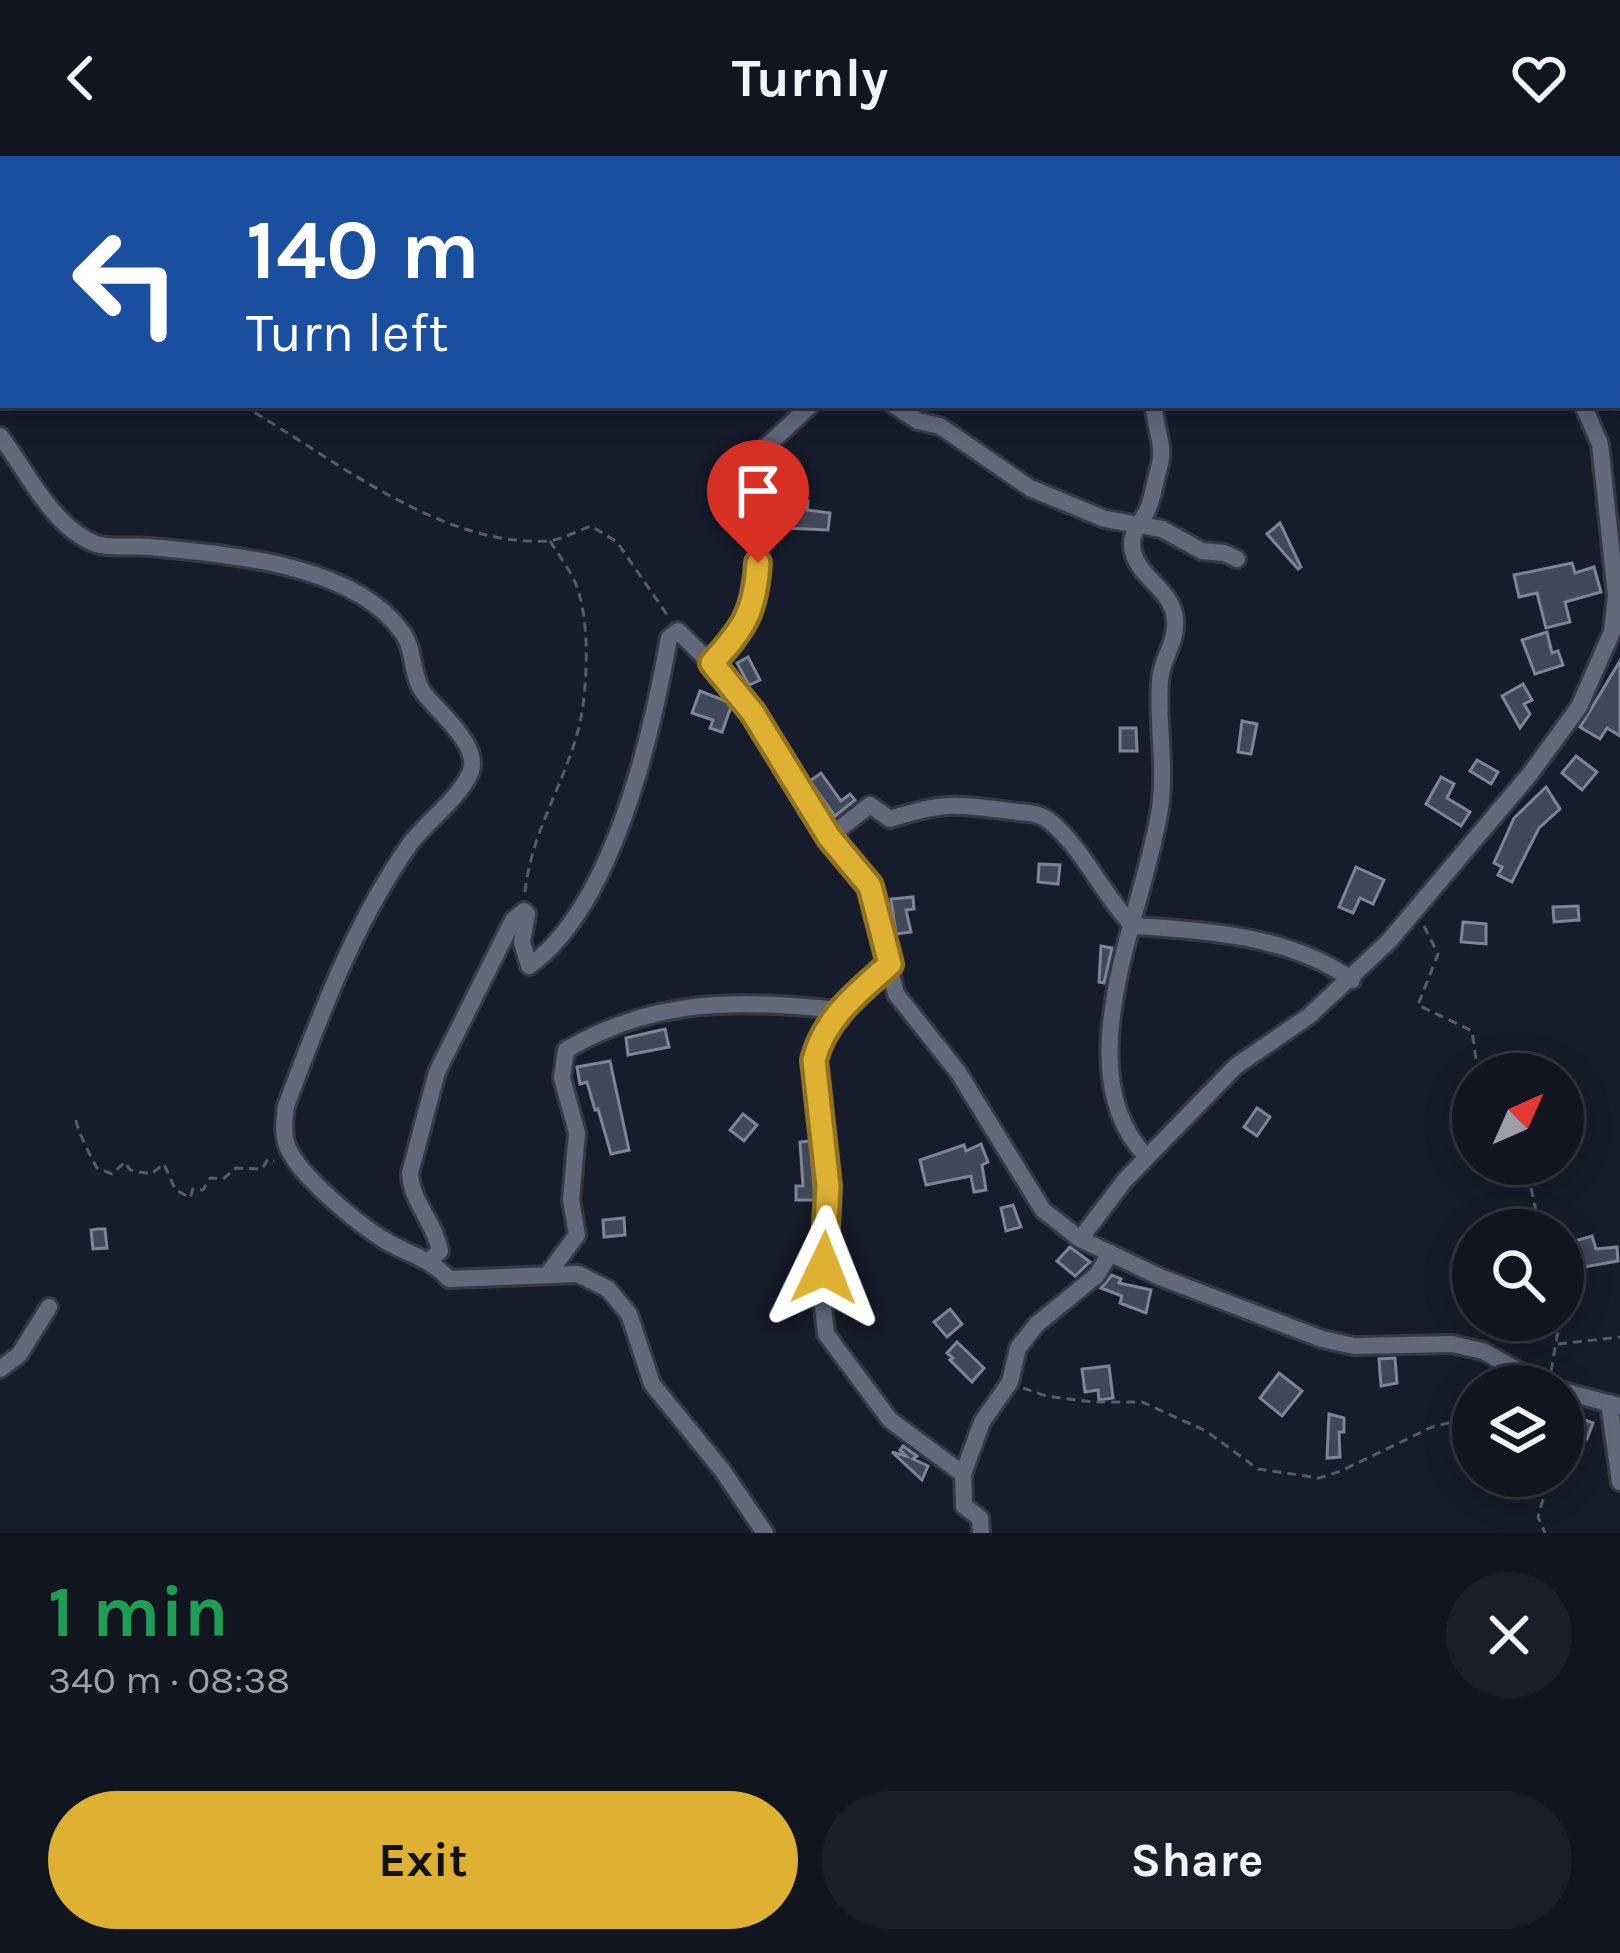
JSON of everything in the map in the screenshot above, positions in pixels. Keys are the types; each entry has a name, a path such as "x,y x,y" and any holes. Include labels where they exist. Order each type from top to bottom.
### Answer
{"street":[{"path":"712,663 746,624 756,592 767,496 756,456 808,408"},
{"path":"898,408 918,422 940,426 1030,488 1105,518 1162,529 1202,551 1237,559"},
{"path":"1147,1156 1121,1121 1109,1043 1117,970 1133,926 1160,809 1160,681 1174,644 1175,621 1168,598 1142,570 1133,552 1136,524 1146,515 1161,458 1154,408"},
{"path":"1080,1239 1124,1180 1236,1066 1291,1030 1352,980 1530,774 1579,707 1612,632 1618,592 1600,444 1584,408"},
{"path":"0,436 57,513 98,545 260,561 312,574 376,606 404,634 418,686 469,748 472,767 466,781 411,841 362,921 286,1106 283,1126 290,1152 365,1228 391,1245 430,1260 449,1279 578,1274 621,1300 652,1384 766,1533"},
{"path":"430,1260 440,1251 430,1220 410,1189 416,1145 437,1072 513,920 524,911 522,942 529,966 556,945 605,860 646,751 669,638 678,631 753,713 829,837 870,886 896,994 958,1072 1043,1210 1080,1239 1160,1277 1322,1339 1384,1348 1452,1344 1483,1351 1509,1365"},
{"path":"829,837 870,805 890,819 967,802 1033,812 1070,842 1110,902 1133,926 1180,929 1283,948 1352,980"},
{"path":"890,964 839,1010 818,1043 814,1060 828,1186 826,1334 890,1420 963,1474"},
{"path":"547,1275 577,1234 571,1200 577,1132 562,1078 566,1050 608,1026 676,1008 760,1002 839,1010"},
{"path":"980,1533 980,1518 964,1507 963,1474 982,1422 1010,1382 1018,1348 1028,1333 1097,1275 1110,1253"},
{"path":"0,1369 19,1355 49,1307"},
{"path":"1584,1397 1615,1405 1620,1482"}],"path":[{"path":"247,408 386,492 474,535 550,541 591,526 617,542 678,631"},
{"path":"524,911 533,846 578,730 585,674 581,603 575,582 550,541"},
{"path":"1415,908 1438,954 1418,1004 1472,1031 1475,1053"},
{"path":"76,1120 97,1168 112,1174 124,1162 130,1170 151,1174 164,1164 175,1189 190,1198 210,1178 223,1179 236,1168 262,1168 268,1159 281,1165 299,1163"},
{"path":"1556,1344 1620,1336"},
{"path":"1552,1365 1556,1341"},
{"path":"1010,1382 1046,1396 1142,1402 1206,1431 1258,1469 1319,1478 1452,1422"},
{"path":"1544,1497 1538,1517 1545,1533"}],"building":[{"path":"796,499 808,501 807,510 830,513 828,530 785,528"},
{"path":"1280,523 1301,567 1298,569 1267,534"},
{"path":"1572,563 1575,573 1594,567 1601,592 1565,602 1570,622 1546,628 1537,593 1519,597 1514,575"},
{"path":"1547,632 1552,653 1558,651 1563,665 1535,674 1522,640"},
{"path":"748,657 760,680 749,685 737,663"},
{"path":"1620,661 1620,736 1607,728 1600,739 1580,727"},
{"path":"1523,684 1532,700 1524,704 1530,714 1520,728 1502,696"},
{"path":"700,691 731,707 722,732 710,728 713,720 692,713"},
{"path":"1242,721 1257,724 1251,754 1238,752"},
{"path":"1120,728 1136,728 1137,751 1120,751"},
{"path":"1576,756 1597,772 1582,790 1562,773"},
{"path":"1477,760 1498,772 1491,784 1470,771"},
{"path":"821,773 841,801 850,794 855,800 835,816 810,781"},
{"path":"1441,777 1454,784 1447,798 1470,812 1461,826 1426,804"},
{"path":"1546,787 1560,809 1539,828 1512,882 1498,875 1502,867 1494,863 1514,818"},
{"path":"1039,864 1060,865 1058,884 1038,882"},
{"path":"1356,867 1384,880 1373,904 1360,898 1353,913 1339,907"},
{"path":"913,897 914,909 906,910 911,932 896,934 891,899"},
{"path":"1578,906 1579,920 1554,922 1553,907"},
{"path":"1463,922 1486,924 1486,944 1461,942"},
{"path":"1101,946 1112,948 1104,983 1099,982"},
{"path":"665,1029 669,1047 628,1055 626,1038"},
{"path":"610,1061 629,1150 611,1154 598,1109 587,1082 580,1084 577,1067"},
{"path":"1257,1108 1270,1117 1257,1136 1244,1127"},
{"path":"743,1114 757,1125 744,1141 730,1130"},
{"path":"810,1141 815,1200 796,1200 796,1186 803,1186 800,1142"},
{"path":"981,1144 988,1162 982,1165 986,1190 974,1192 971,1176 926,1185 920,1160"},
{"path":"1013,1205 1021,1227 1006,1231 1001,1208"},
{"path":"624,1218 625,1235 604,1237 603,1220"},
{"path":"105,1229 107,1248 93,1249 91,1230"},
{"path":"1592,1236 1596,1249 1617,1247 1618,1261 1584,1267 1584,1238"},
{"path":"1070,1247 1090,1262 1075,1276 1057,1261"},
{"path":"1112,1275 1121,1279 1119,1283 1151,1290 1146,1313 1120,1303 1122,1296 1101,1288"},
{"path":"950,1309 962,1324 947,1337 934,1322"},
{"path":"957,1342 984,1368 972,1382 947,1353"},
{"path":"1395,1358 1397,1383 1381,1386 1379,1359"},
{"path":"1109,1366 1113,1398 1099,1400 1098,1390 1085,1392 1082,1369"},
{"path":"1279,1373 1302,1391 1282,1416 1260,1398"},
{"path":"1329,1414 1344,1418 1340,1457 1327,1458"},
{"path":"1584,1419 1593,1423 1584,1438"},
{"path":"903,1446 917,1456 913,1459 928,1466 922,1480 892,1452 906,1456 900,1450"}],"route":[{"path":"758,563 756,592 746,624 712,663 753,713 829,837 870,886 890,964 839,1010 818,1043 814,1060 828,1186 824,1268"}]}
